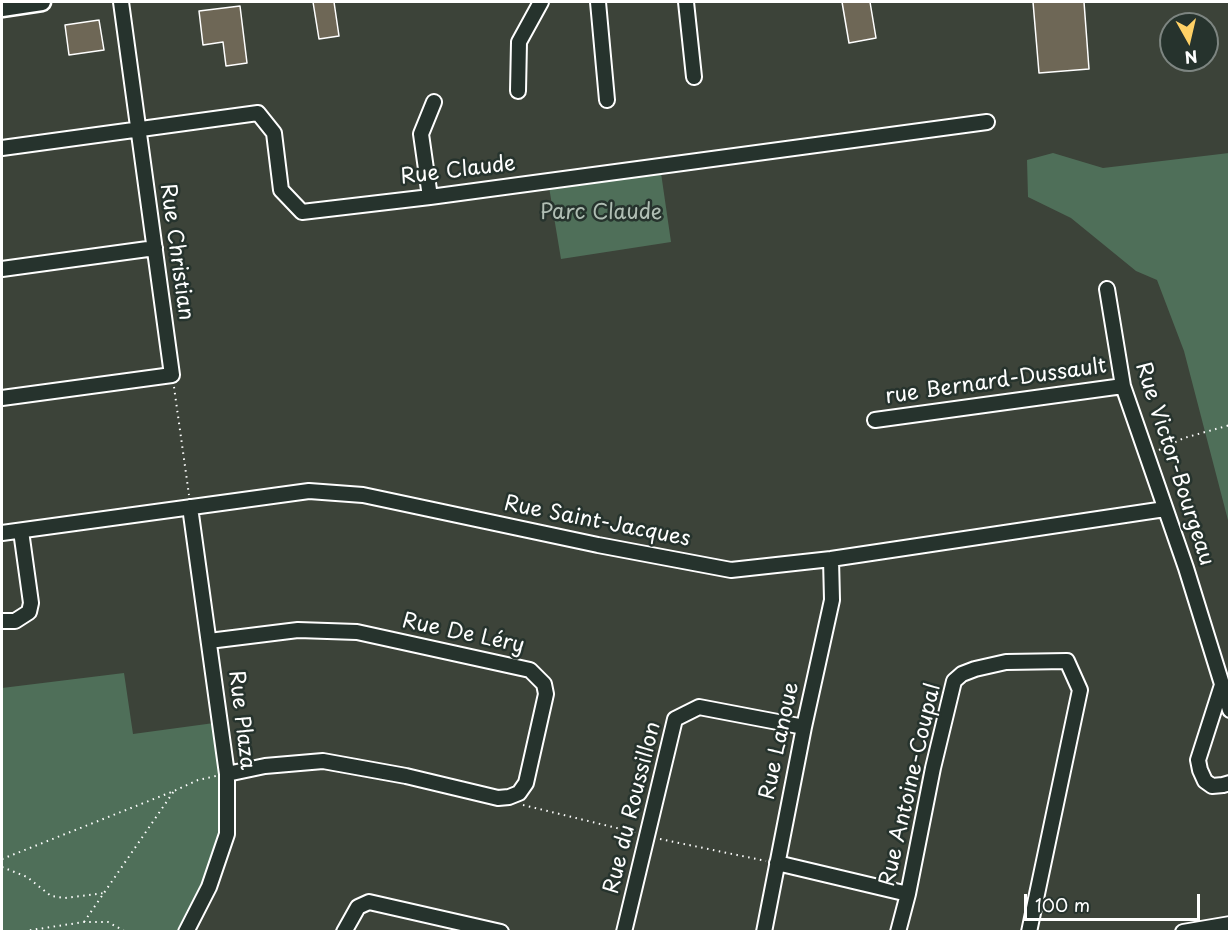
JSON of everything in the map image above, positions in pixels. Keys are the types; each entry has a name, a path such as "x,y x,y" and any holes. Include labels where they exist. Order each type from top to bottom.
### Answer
{"main road":[{"path":"2,8 42,2"}],"street":[{"name":"Rue Christian","path":"121,2 172,375"},
{"path":"518,91 519,42 541,2"},
{"path":"598,2 607,100"},
{"path":"686,2 694,77"},
{"path":"430,197 421,134 434,102"},
{"name":"Rue Claude","path":"2,148 258,113 274,133 281,190 302,212 430,197 987,122"},
{"path":"2,268 155,248"},
{"name":"Rue Victor-Bourgeau","path":"1107,289 1123,386 1186,568 1230,710"},
{"path":"2,398 172,375"},
{"name":"rue Bernard-Dussault","path":"875,420 1123,386"},
{"name":"Rue Saint-Jacques","path":"2,533 309,491 352,494 731,570 831,559 1165,508"},
{"name":"Rue Plaza","path":"186,932 209,888 228,834 227,774 190,507"},
{"path":"2,621 15,621 29,612 31,603 21,531"},
{"name":"Rue Lanoue","path":"764,932 804,727 832,600 831,559"},
{"name":"Rue De Léry","path":"209,641 298,630 357,632 530,670 544,684 546,694 526,783 519,793 508,797 498,798 406,776 323,761 265,766 227,774"},
{"name":"Rue Antoine-Coupal","path":"898,932 954,681 962,674 975,669 1006,662 1067,661 1080,690 1029,932"},
{"path":"1222,685 1198,760 1205,781 1212,786 1230,783"},
{"name":"Rue du Roussillon","path":"624,932 675,719 699,707 804,727"},
{"path":"777,863 908,894"},
{"path":"344,932 358,907 369,902 501,932"},
{"path":"1183,932 1230,924"}],"path":[{"path":"172,375 190,507"},
{"path":"1146,457 1184,438 1230,425"},
{"path":"2,859 198,780 227,774"},
{"path":"84,922 174,791"},
{"path":"2,867 27,876 51,896 65,898 104,893"},
{"path":"18,932 84,922 108,922 126,932"}],"green space":[{"path":"1053,153 1103,168 1229,153 1229,524 1184,351 1157,280 1136,271 1071,218 1028,197 1027,160"},
{"name":"Parc Claude","path":"660,166 671,242 561,259 548,181"},
{"path":"124,673 133,734 214,723 222,779 216,862 184,931 2,931 2,688"}],"building":[{"path":"313,2 334,2 339,36 319,39"},
{"path":"842,2 870,2 876,38 849,43"},
{"path":"1033,2 1084,2 1089,69 1039,73"},
{"path":"240,6 247,63 226,66 223,42 203,45 199,11"},
{"path":"99,20 104,50 69,55 65,25"}]}
